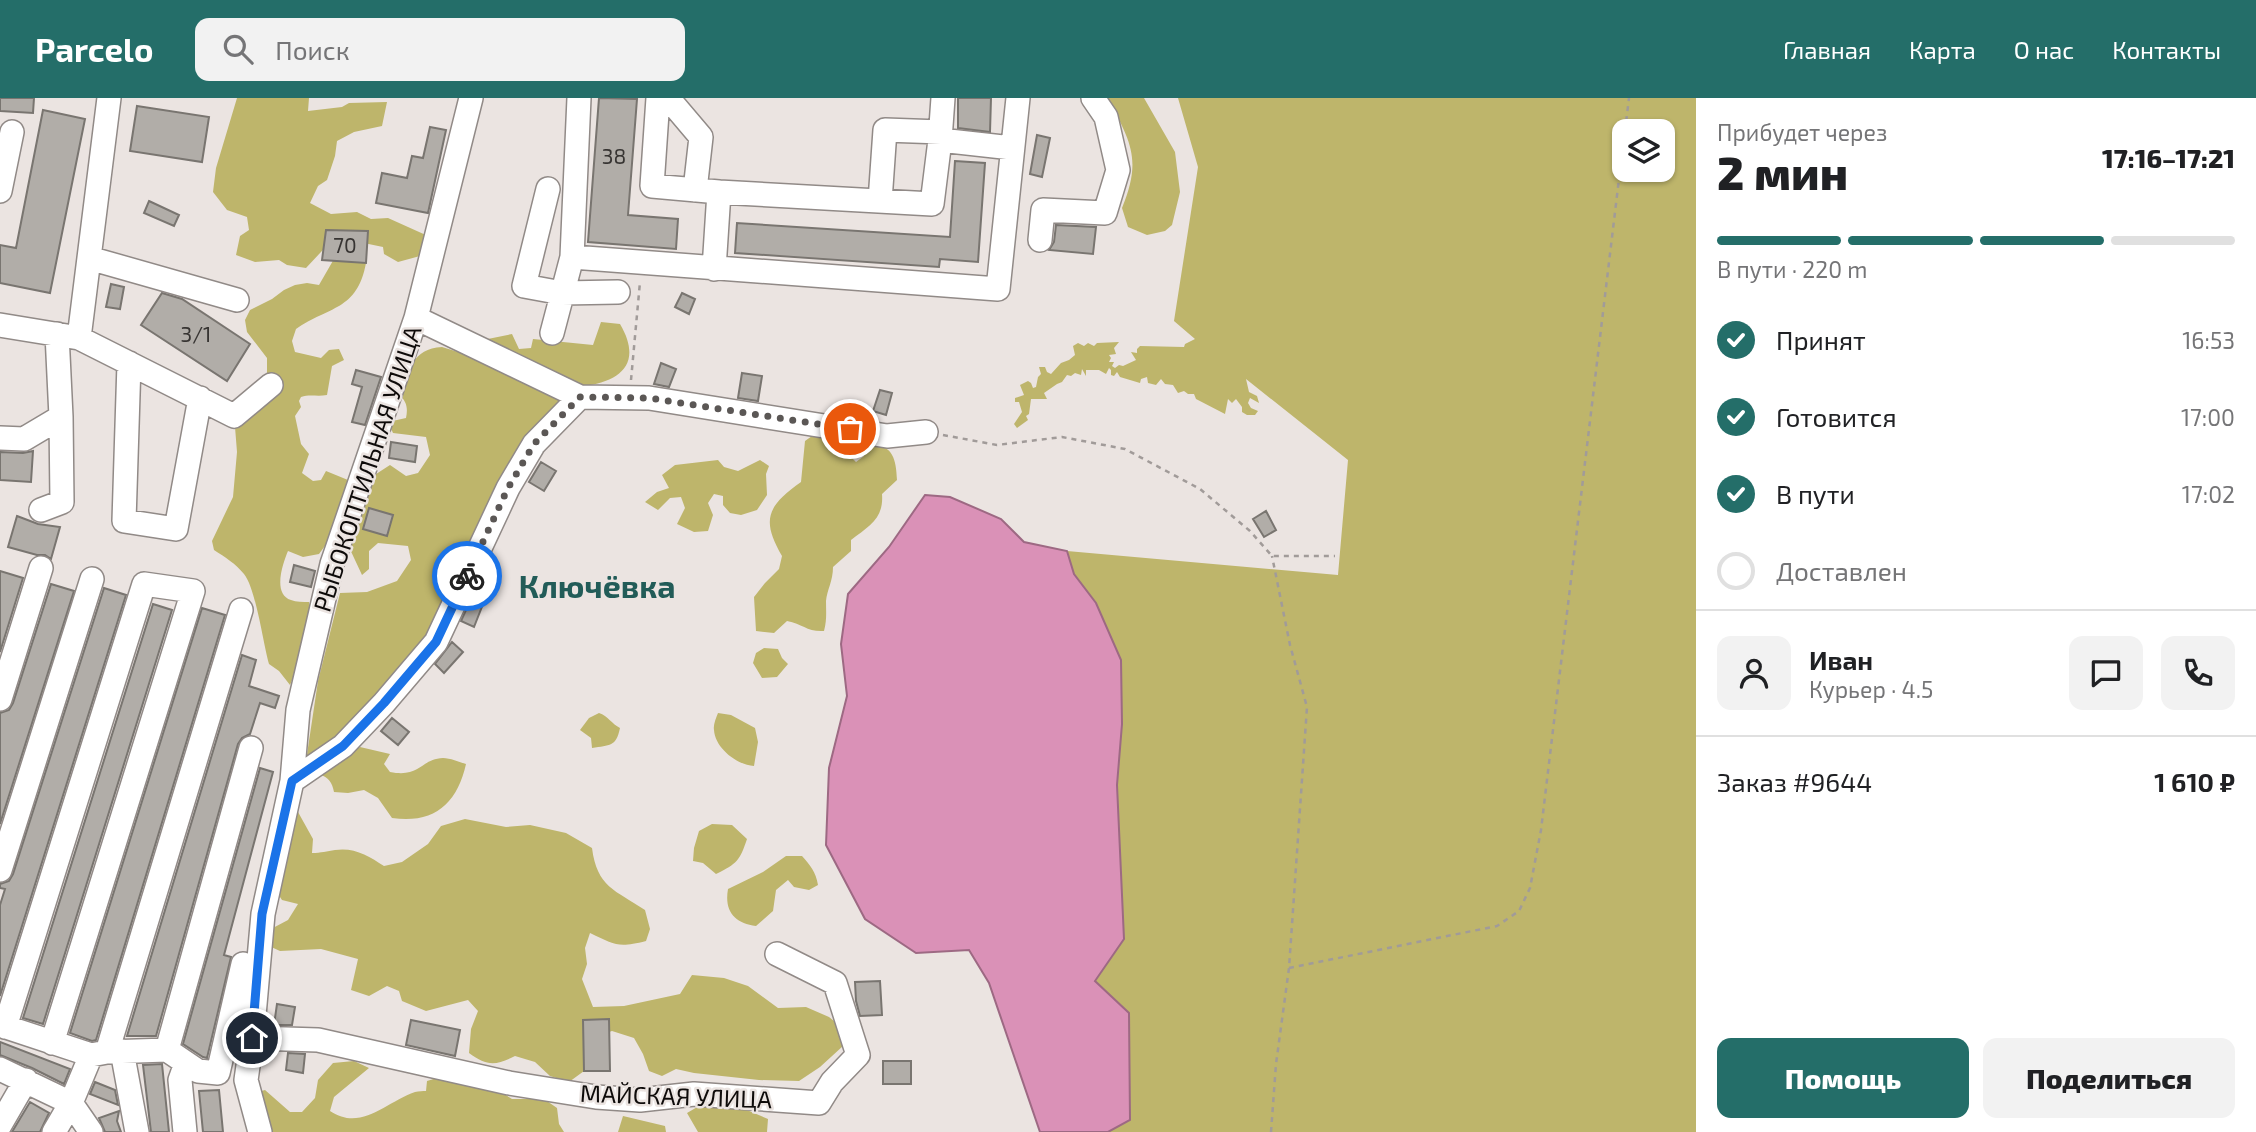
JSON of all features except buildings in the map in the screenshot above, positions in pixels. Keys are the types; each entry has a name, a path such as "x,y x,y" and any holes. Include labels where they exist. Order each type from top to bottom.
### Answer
{"street":[{"path":"41,510 62,502 61,417 68,336 89,258 109,98"},
{"name":"РЫБОКОПТИЛЬНАЯ УЛИЦА","path":"260,1132 246,1080 262,914 292,781 298,710 332,564 416,318 471,98"},
{"path":"552,333 572,257 579,98"},
{"path":"658,98 652,186 932,204 943,98"},
{"path":"668,98 701,136 695,190"},
{"path":"572,257 998,289 1018,98"},
{"path":"1040,240 1043,211 1105,213 1118,170 1107,117 1093,98"},
{"path":"880,201 886,130 1012,148"},
{"path":"0,191 12,132"},
{"path":"548,190 524,286 562,293 618,292"},
{"path":"713,269 719,192"},
{"path":"89,258 237,300"},
{"path":"416,318 580,397 649,398 887,436 926,432"},
{"path":"0,325 68,336 129,363 234,416 271,384"},
{"path":"129,363 124,521 176,528 200,398"},
{"path":"292,781 343,746 436,642 508,488 534,444 580,397"},
{"path":"0,438 24,439 61,417"},
{"path":"0,699 41,568"},
{"path":"0,870 92,579"},
{"path":"52,1042 193,591 144,584 3,1026 52,1042 107,1053 176,1057 198,1071 218,1073 243,964"},
{"path":"54,1132 71,1102 107,1053 241,610"},
{"path":"184,1132 176,1057 251,748"},
{"name":"МАЙСКАЯ УЛИЦА","path":"252,1038 318,1040 509,1083 596,1097 640,1100 694,1094 819,1103 832,1082 858,1055 835,983 777,954"},
{"path":"107,1053 138,1132"},
{"path":"0,1069 71,1102 91,1132"},
{"path":"0,1125 26,1080"}],"path":[{"path":"1626,119 1629,98"},
{"path":"1289,968 1497,926 1519,911 1530,888 1543,817 1619,182"},
{"path":"629,398 642,263"},
{"path":"926,432 997,445 1062,437 1125,449 1200,489 1250,531 1272,556 1290,645 1307,707 1289,968 1276,1064 1271,1132"},
{"path":"1272,556 1335,556"}],"shaded area":[{"path":"237,98 309,98 308,111 342,107 349,103 387,102 382,126 354,132 337,141 327,180 318,186 310,203 331,214 357,212 371,219 388,218 428,236 420,256 398,262 384,254 383,247 335,237 306,268 287,265 279,260 255,262 236,255 240,236 249,230 247,217 227,210 213,192 216,168"},
{"path":"1108,98 1144,98 1175,152 1180,192 1172,225 1165,231 1147,235 1128,227 1122,208 1131,176 1131,152 1123,127"},
{"path":"1178,98 1696,98 1696,1132 1108,1132 1130,1120 1129,1068 1095,981 1124,939 1117,785 1122,724 1096,603 1074,574 1067,551 1338,575 1348,460 1246,379 1249,392 1257,396 1259,403 1250,398 1248,403 1258,411 1255,415 1242,412 1236,399 1232,403 1228,399 1225,414 1196,399 1194,394 1184,391 1178,393 1173,385 1165,384 1161,379 1156,385 1148,383 1147,377 1141,379 1140,383 1120,377 1117,372 1114,376 1111,375 1109,368 1106,374 1099,370 1086,370 1086,376 1082,369 1081,375 1067,375 1062,382 1044,393 1047,399 1031,399 1029,414 1026,416 1028,420 1017,428 1014,424 1022,412 1019,402 1015,402 1015,398 1024,395 1020,385 1028,381 1033,388 1036,387 1041,374 1039,367 1045,367 1051,374 1061,363 1075,355 1073,346 1078,343 1094,346 1097,343 1119,342 1114,348 1116,354 1109,355 1109,362 1114,362 1112,366 1115,368 1136,360 1131,352 1137,353 1140,346 1184,347 1195,339 1174,321 1198,167"},
{"path":"358,251 366,263 356,290 340,305 296,329 292,341 295,352 321,358 329,350 339,349 344,360 332,366 327,395 301,397 301,407 295,416 301,444 309,454 302,473 313,481 321,480 326,471 348,480 330,539 319,554 303,557 288,551 284,563 280,578 282,592 291,600 309,602 311,612 309,626 304,632 299,651 299,663 290,685 279,671 269,664 256,604 248,581 237,567 214,550 212,541 233,497 237,452 235,427 267,375 267,358 247,332 245,320 250,310 284,290 307,283 319,285 338,252"},
{"path":"601,322 620,324 629,350 624,368 617,375 596,384 582,386 473,342 512,334 519,349 531,348 533,339 593,345"},
{"path":"442,347 481,359 498,371 522,382 539,384 554,392 563,405 472,550 416,654 343,733 306,761 318,681 340,593 367,592 397,581 411,560 408,546 378,543 369,551 369,569 362,575 348,545 373,476 390,465 406,476 418,473 430,455 426,437 393,433 388,422 406,418 406,405 399,394 413,362 424,352"},
{"path":"831,433 852,441 851,457 856,462 864,456 865,446 874,445 887,449 894,458 897,480 882,494 878,516 851,540 851,551 833,567 826,601 824,631 787,621 774,633 756,631 754,597 779,569 782,556 771,533 771,514 781,499 801,482 805,441 812,436"},
{"path":"718,460 724,467 738,471 760,460 769,466 766,474 767,495 757,510 741,515 730,513 723,505 723,496 714,494 708,503 713,515 708,531 694,532 677,524 685,508 681,497 670,498 658,510 645,502 657,492 669,488 662,475 675,465"},
{"path":"925,495 950,497 1001,519 1024,542 1067,551 1074,574 1096,603 1121,660 1122,724 1117,785 1124,939 1095,981 1129,1013 1130,1120 1108,1132 1040,1132 989,983 969,950 916,953 865,919 826,845 829,768 847,696 841,644 848,594 889,547"},
{"path":"764,648 778,649 788,664 777,677 762,678 753,663 756,653"},
{"path":"599,713 620,728 614,742 592,748 591,738 580,730 589,718"},
{"path":"718,713 731,715 755,728 758,742 754,766 734,759 718,743 714,728"},
{"path":"360,747 390,754 384,764 390,772 408,772 429,761 443,758 466,764 457,790 441,808 420,818 392,818 378,798 364,790 334,792 330,781 319,774"},
{"path":"298,812 313,839 312,853 355,851 384,866 402,862 428,844 441,826 465,819 506,827 530,825 566,833 592,848 594,861 603,879 616,892 645,910 650,929 646,941 623,945 611,943 590,933 585,948 587,964 582,979 593,1007 624,1006 680,994 692,975 724,978 748,986 778,1008 806,1007 829,1017 845,1030 843,1046 820,1067 799,1081 759,1080 676,1069 662,1076 649,1071 634,1038 612,1031 594,1037 584,1071 569,1082 550,1076 535,1062 515,1056 496,1063 481,1060 469,1053 471,1029 478,1011 468,1000 426,1011 402,1001 399,991 387,986 369,996 351,990 358,959 321,949 280,951 269,946 271,929 288,920 298,904 282,900 274,888 292,817"},
{"path":"712,824 732,825 747,839 737,861 716,874 703,863 693,861 699,831"},
{"path":"786,856 802,856 816,876 818,885 809,890 794,887 788,880 776,890 773,911 756,926 737,919 728,904 728,889 763,872"},
{"path":"354,1061 369,1068 334,1097 330,1111 341,1117 363,1117 373,1113 415,1092 426,1091 427,1081 440,1077 482,1089 498,1090 512,1099 544,1099 557,1108 559,1124 564,1132 269,1132 258,1092 265,1090 290,1112 302,1112 315,1098 318,1080 333,1063"},
{"path":"699,1106 747,1110 768,1119 767,1132 698,1132 687,1113"},
{"path":"623,1116 665,1126 666,1132 618,1132"}],"way so far":[{"path":"467,576 508,488 534,444 580,397 649,398 850,429"}],"district":[{"name":"Ключёвка","path":"597,587"}],"route":[{"path":"252,1038 262,914 292,781 343,746 384,703 436,642 467,576"}]}
